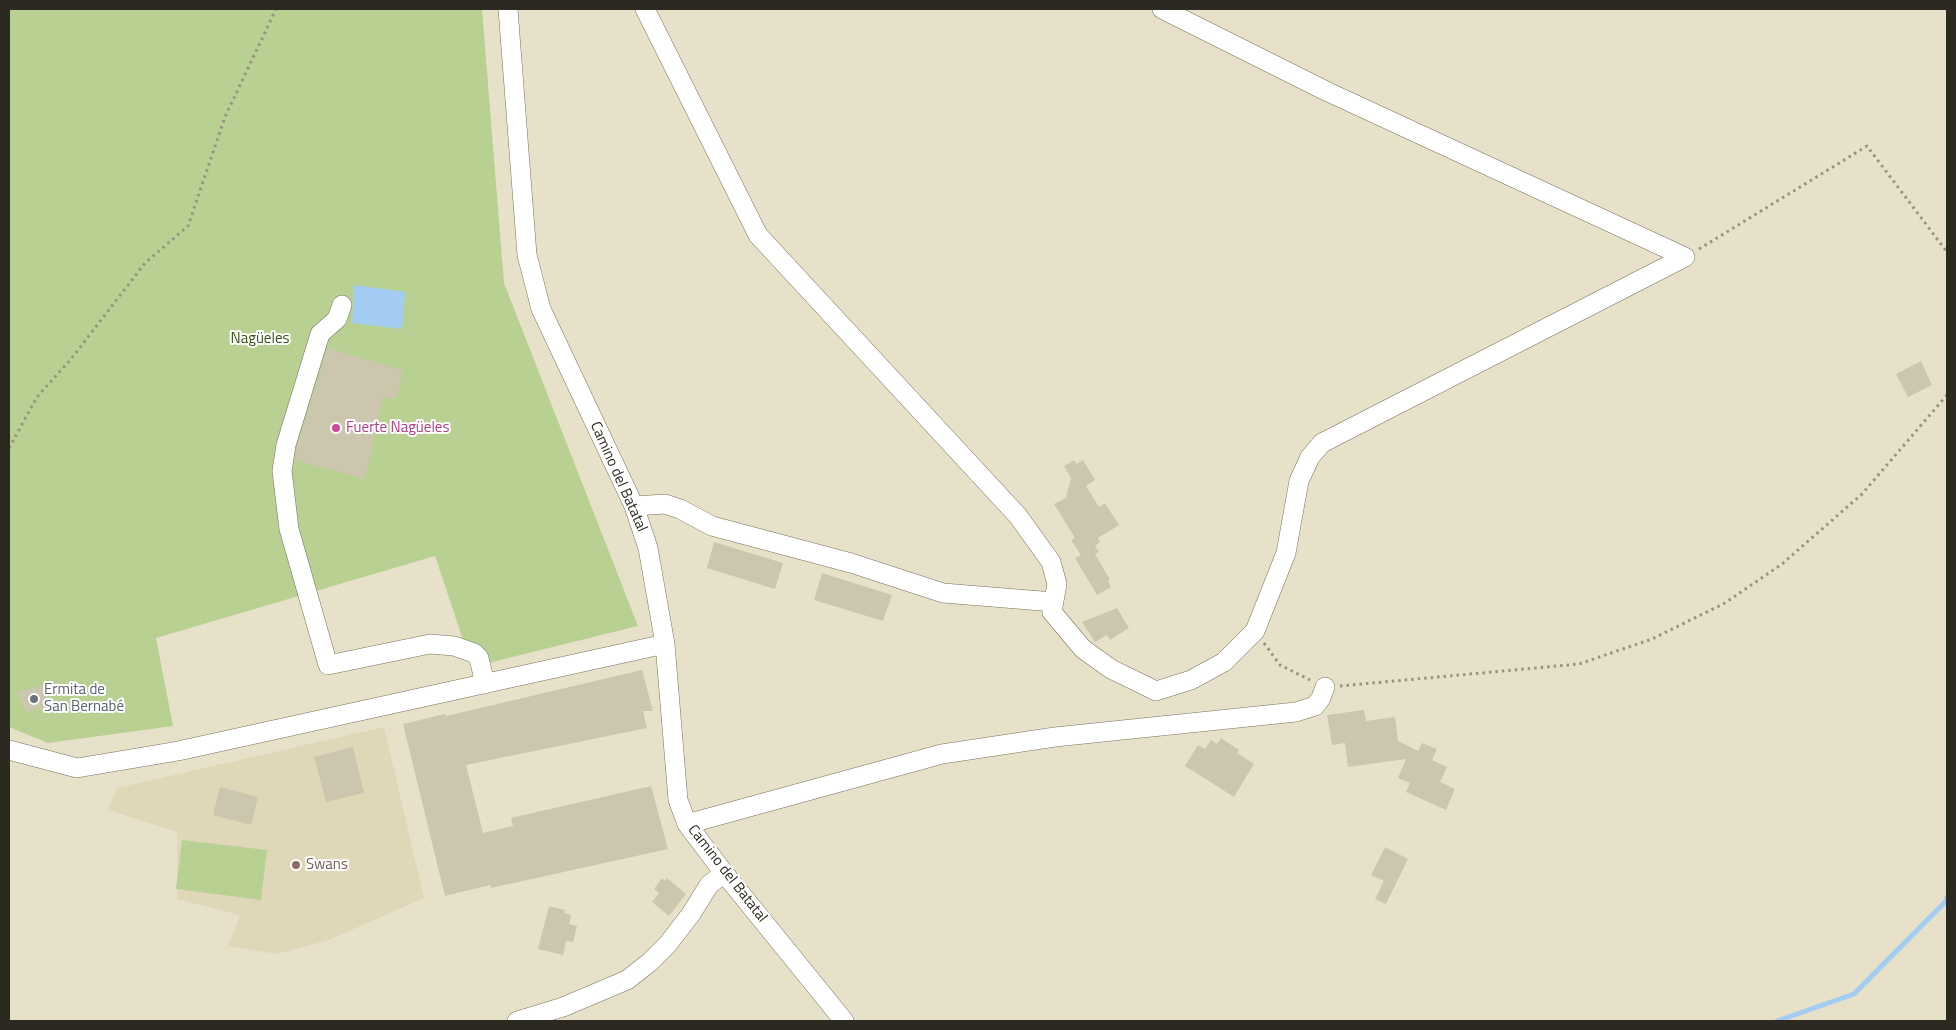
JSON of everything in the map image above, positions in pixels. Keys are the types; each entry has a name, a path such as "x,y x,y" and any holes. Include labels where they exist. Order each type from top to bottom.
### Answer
{"street":[{"name":"Camino del Batatal","path":"508,9 527,256 541,310 634,506 648,548 665,644 678,800 687,824 724,873 844,1021"},
{"path":"645,9 758,234 1018,516 1051,562 1057,584 1052,612 1083,649 1110,669 1156,691 1191,680 1224,662 1255,631 1286,553 1299,481 1310,457 1322,443 1685,257"},
{"path":"1162,9 1326,91 1685,257"},
{"path":"342,305 337,319 320,334 286,444 282,471 289,529 328,665 430,644 454,646 474,653 479,658 485,684"},
{"path":"634,506 665,504 680,509 712,526 851,563 943,593 1054,602"},
{"path":"9,750 77,768 178,752 665,644"},
{"path":"687,824 942,754 1055,738 1296,712 1315,706 1321,698 1325,687"},
{"path":"517,1021 563,1007 627,980 650,962 668,944 709,885 724,873"}],"path":[{"path":"9,448 37,397 71,359 145,263 188,226 225,117 276,9"},
{"path":"1685,257 1867,146 1947,252"},
{"path":"1255,631 1280,665 1325,687 1579,664 1652,639 1725,603 1782,564 1862,494 1947,395"}],"shaded area":[{"name":"Swans","path":"384,727 424,898 329,940 277,954 228,946 240,915 177,899 177,832 108,810 117,788"}],"green space":[{"name":"Nagüeles","path":"9,9 482,9 504,283 638,626 472,667 435,556 156,638 173,726 48,743 9,727"},
{"path":"182,840 267,850 261,900 176,889"}],"water":[{"path":"354,285 405,292 402,329 352,323"}],"building":[{"name":"Fuerte Nagüeles","path":"328,348 403,371 396,398 383,397 365,479 295,460"},
{"path":"1921,361 1932,385 1908,397 1896,374"},
{"path":"1074,460 1076,464 1083,460 1095,480 1086,486 1099,507 1105,503 1119,525 1098,538 1100,542 1095,546 1099,552 1095,554 1110,580 1108,581 1111,587 1097,595 1075,558 1081,555 1071,540 1075,538 1054,504 1066,498 1071,478 1064,466"},
{"path":"714,542 783,563 775,589 707,568"},
{"path":"822,573 892,595 883,621 814,600"},
{"path":"1117,608 1129,628 1110,640 1107,635 1095,642 1082,622"},
{"path":"642,670 653,711 643,711 647,728 466,765 483,833 513,826 511,818 651,786 668,849 491,888 490,885 445,896 403,724 445,714 446,716"},
{"name":"Ermita de San Bernabé","path":"44,685 50,707 26,712 17,692"},
{"path":"1364,710 1366,721 1395,717 1398,741 1418,751 1422,743 1437,749 1432,760 1447,767 1440,782 1455,789 1446,810 1406,792 1410,783 1398,778 1406,759 1348,767 1345,743 1332,745 1327,715"},
{"path":"1221,738 1239,750 1237,753 1254,764 1234,797 1185,766 1198,745 1205,749 1211,740 1217,744"},
{"path":"353,747 364,793 326,802 314,757"},
{"path":"220,787 258,797 251,825 213,815"},
{"path":"1385,847 1408,859 1386,904 1375,899 1384,881 1371,875"},
{"path":"662,878 665,881 667,878 686,894 669,916 652,902 659,893 654,889"},
{"path":"549,906 565,910 564,913 571,915 569,924 577,926 573,942 566,941 563,955 538,949"}],"waterway":[{"path":"1777,1021 1854,994 1946,901 1947,897"}],"place":[{"name":"Fuerte Nagüeles","path":"336,428"},
{"name":"Ermita de San Bernabé","path":"34,699"},
{"name":"Swans","path":"296,865"}]}
